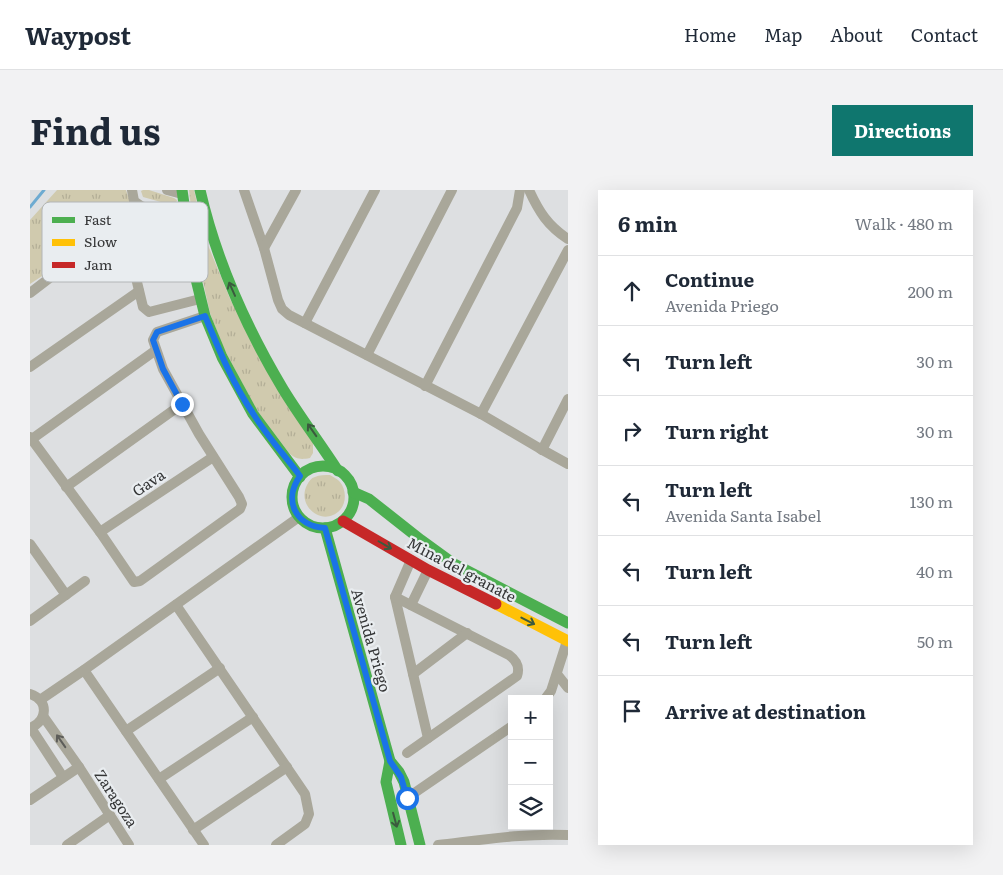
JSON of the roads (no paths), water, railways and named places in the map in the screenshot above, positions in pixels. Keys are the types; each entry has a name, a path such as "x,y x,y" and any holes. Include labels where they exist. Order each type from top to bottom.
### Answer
{"street":[{"path":"132,190 135,202"},
{"path":"167,190 182,192"},
{"path":"244,190 264,248 278,300 282,308 289,315 481,414 568,464"},
{"path":"264,248 296,190"},
{"path":"305,323 375,190"},
{"path":"367,355 452,190"},
{"path":"517,208 520,190"},
{"path":"425,386 517,208 533,192 543,216 568,240"},
{"path":"208,226 217,253 254,337 284,391 324,447 338,471 348,480 353,492 354,498 351,511 343,521 325,528 310,526 295,511 292,496 293,489 300,476 312,468 326,467 338,471"},
{"path":"481,414 568,250"},
{"path":"30,293 44,282"},
{"path":"137,282 143,307 150,312 200,299"},
{"path":"196,282 205,316 232,377 253,414 300,476"},
{"path":"30,366 139,291"},
{"path":"156,350 31,438 134,582 140,581 240,509 242,504 199,434 163,369 153,340 157,332 205,316"},
{"path":"542,450 568,400"},
{"path":"66,487 182,404"},
{"name":"Gava","path":"100,532 213,457"},
{"path":"353,492 369,499 454,564 568,623"},
{"path":"40,700 299,517"},
{"name":"Mina del granate","path":"343,521 428,570 567,641"},
{"name":"Avenida Priego","path":"325,528 390,761 401,777 420,845"},
{"path":"31,548 66,595"},
{"path":"411,560 395,597 428,738"},
{"path":"411,604 428,570"},
{"path":"30,621 85,581"},
{"path":"395,597 509,655 515,659 518,666 517,676 407,753"},
{"path":"176,604 305,794 309,814 305,824 276,845"},
{"path":"413,674 467,633"},
{"path":"548,695 557,674 567,641"},
{"path":"126,731 220,668"},
{"path":"84,670 204,845"},
{"path":"557,674 568,688"},
{"path":"30,694 40,700 44,707 43,716 40,721 30,728 63,777"},
{"name":"Zaragoza","path":"43,716 79,766 129,845"},
{"path":"159,779 253,718"},
{"path":"407,798 508,729"},
{"name":"Avenida Priego","path":"390,761 386,777 386,787 401,845"},
{"path":"30,800 79,766"},
{"path":"193,830 286,767"},
{"path":"67,845 110,816"},
{"path":"438,845 488,842 531,835 568,835"}],"waterway":[{"path":"30,207 44,190"}]}
